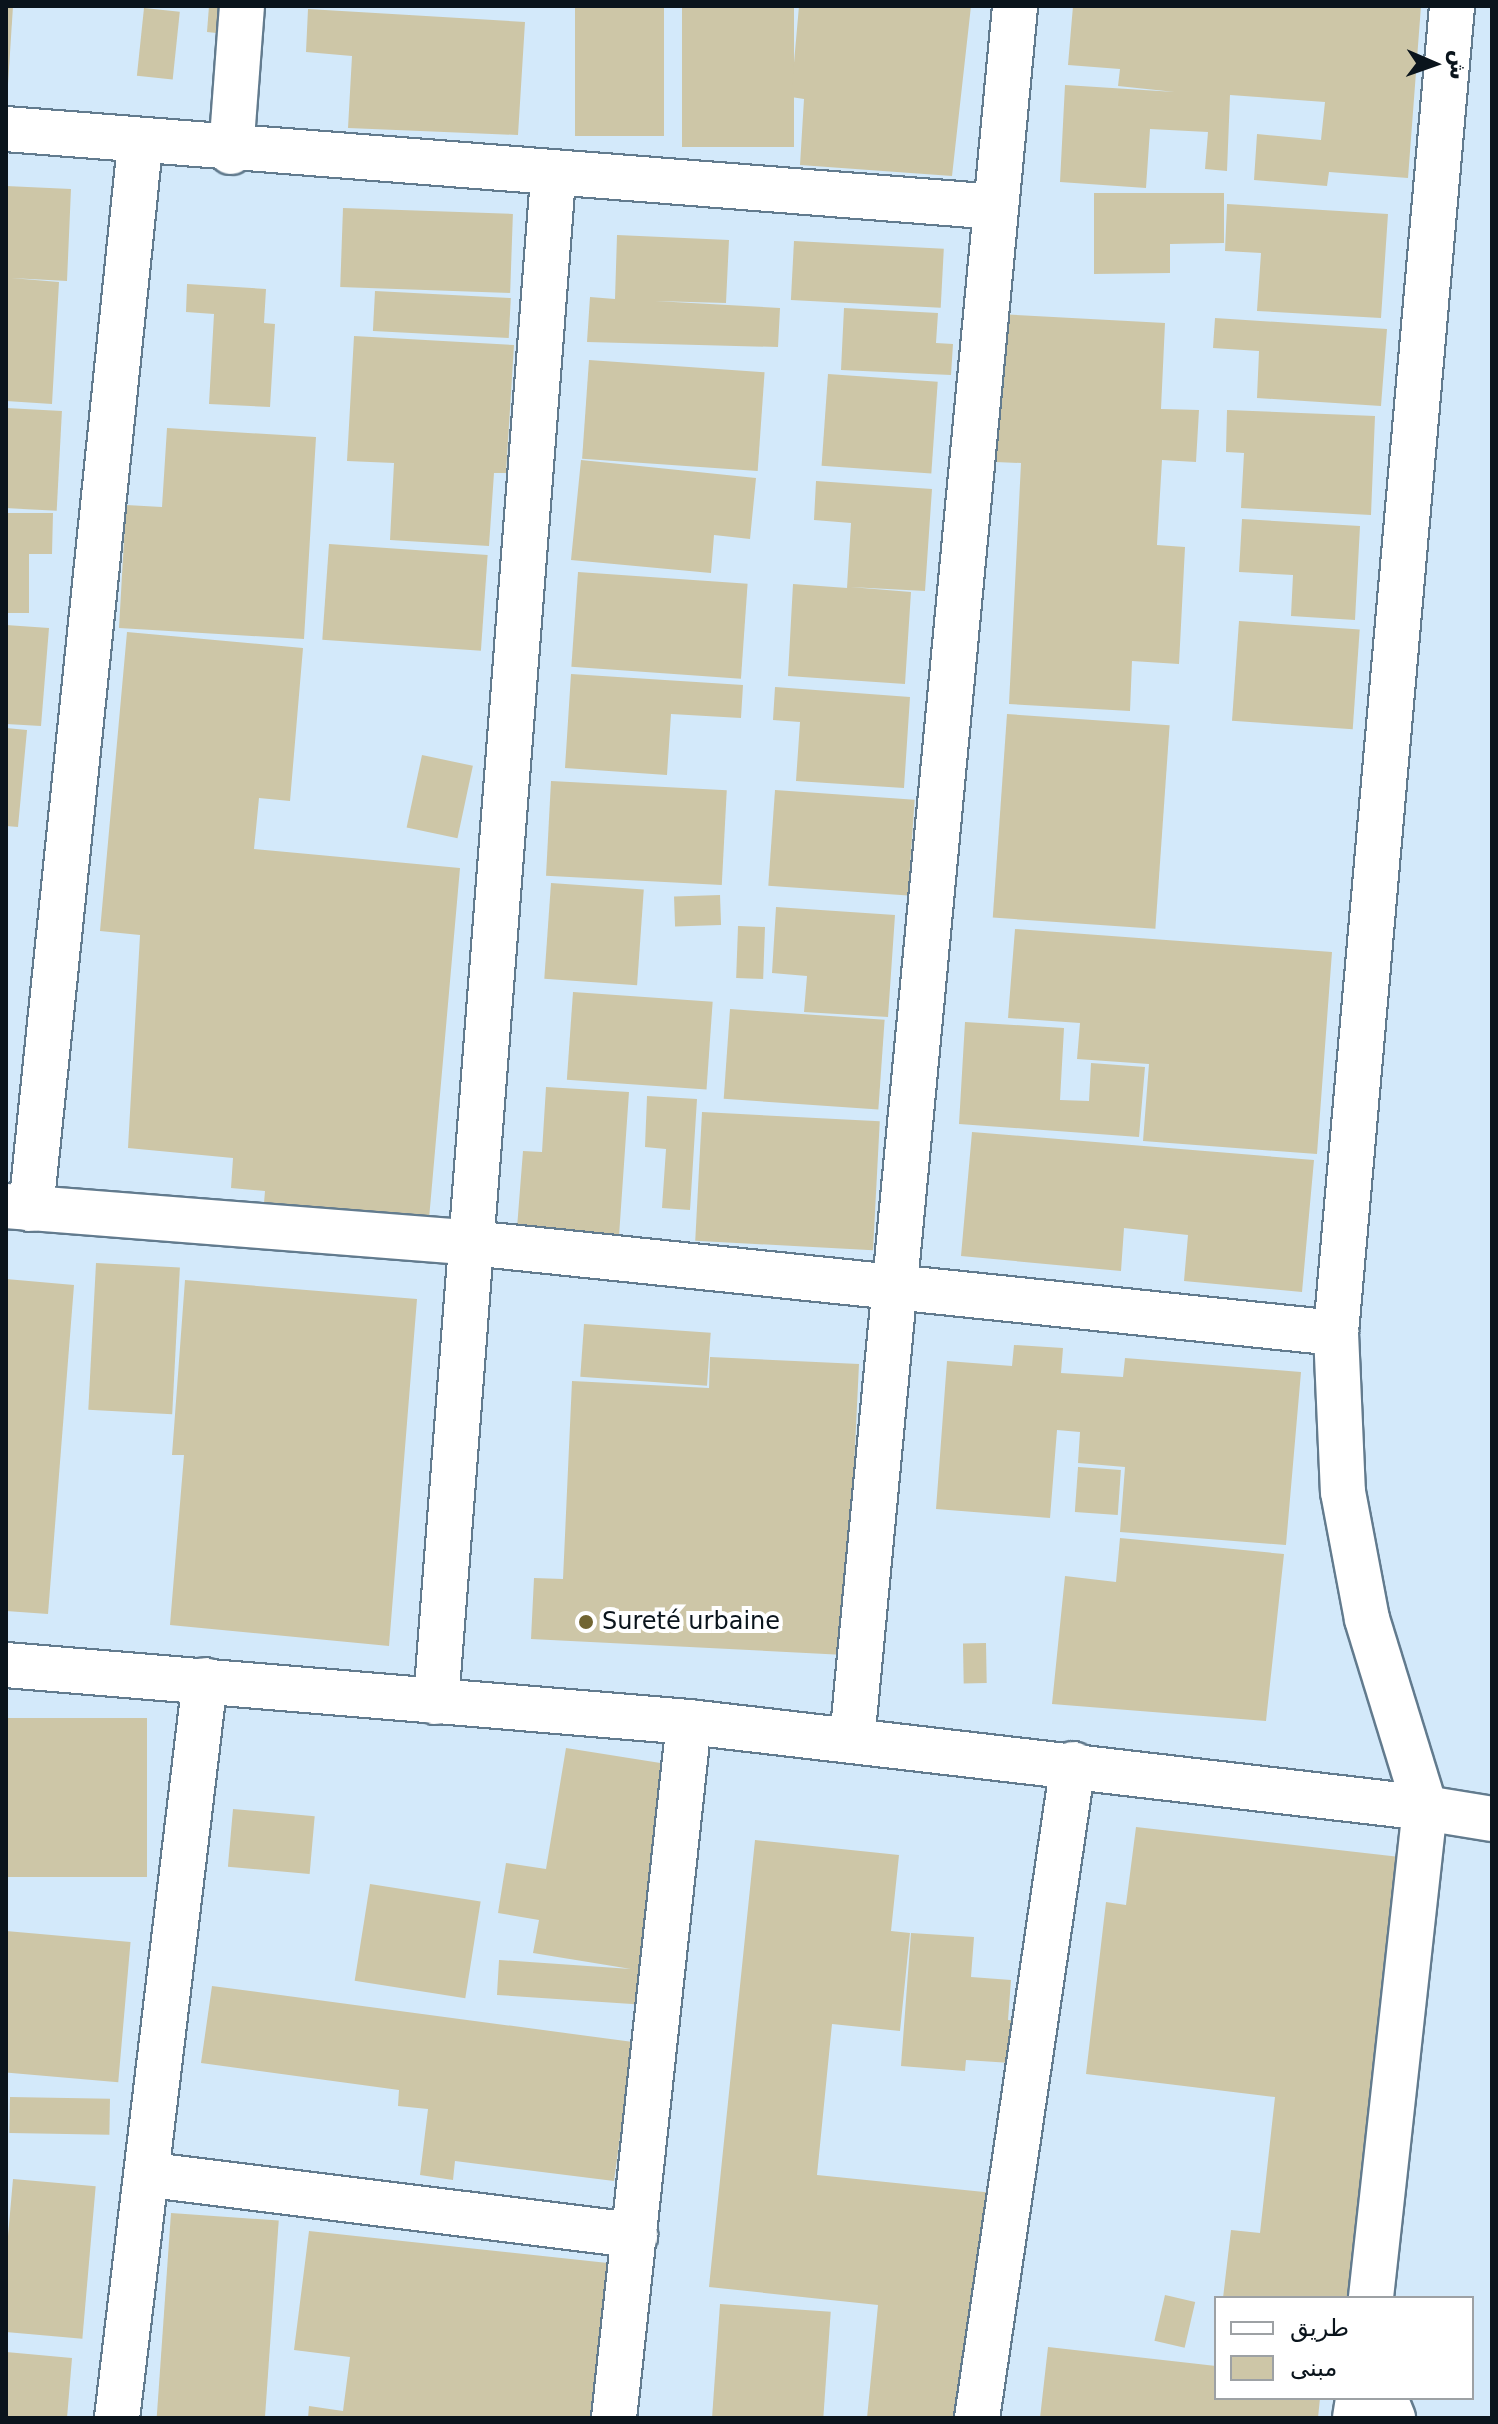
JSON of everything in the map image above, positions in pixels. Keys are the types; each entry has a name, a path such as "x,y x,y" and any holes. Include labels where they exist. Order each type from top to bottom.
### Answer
{"street":[{"path":"231,152 242,6"},
{"path":"852,1741 1015,6"},
{"path":"1371,2296 1425,1808 1367,1619 1343,1492 1336,1333 1452,6"},
{"path":"6,129 140,145 996,207"},
{"path":"140,145 19,1208 471,1243 1336,1333"},
{"path":"436,1702 553,177"},
{"path":"6,1665 689,1722 1073,1764 1492,1819"},
{"path":"117,2418 151,2175 205,1680"},
{"path":"614,2418 689,1722"},
{"path":"977,2418 1073,1764"},
{"path":"151,2175 635,2235"}],"building":[{"path":"6,6 13,6 8,84 6,84"},
{"path":"209,6 248,6 245,36 207,32"},
{"path":"575,6 664,6 664,136 575,136"},
{"path":"682,6 794,6 794,147 682,147"},
{"path":"799,6 971,6 952,176 800,165 804,99 791,97"},
{"path":"1073,6 1421,6 1408,178 1329,172 1327,186 1254,180 1257,134 1321,140 1325,102 1230,95 1227,171 1205,169 1208,132 1150,129 1146,188 1060,182 1065,85 1175,92 1118,86 1120,69 1068,65"},
{"path":"144,8 180,12 173,79 137,76"},
{"path":"308,9 525,22 518,135 348,128 352,56 306,52"},
{"path":"6,186 71,189 67,281 11,278 59,282 52,404 6,401"},
{"path":"1094,193 1224,193 1224,243 1170,244 1170,273 1094,274"},
{"path":"1227,204 1388,214 1381,318 1257,311 1261,253 1225,251"},
{"path":"343,208 513,214 510,293 340,287"},
{"path":"617,235 729,240 726,303 655,301 780,308 778,347 587,342 590,297 615,299"},
{"path":"794,241 944,249 941,308 791,300"},
{"path":"187,284 266,289 264,323 275,324 270,407 209,404 214,314 186,312"},
{"path":"375,291 511,298 509,338 373,331"},
{"path":"844,308 938,313 936,343 953,344 951,375 841,370"},
{"path":"980,313 1165,323 1161,409 1199,410 1196,462 1162,460 1157,545 1185,547 1179,664 1132,661 1130,711 1009,704 1021,463 973,461"},
{"path":"1215,318 1387,329 1381,406 1257,398 1259,351 1213,348"},
{"path":"354,336 514,345 506,473 494,473 489,546 390,540 394,463 347,461"},
{"path":"589,360 765,372 758,471 582,459"},
{"path":"828,374 938,382 931,473 822,466"},
{"path":"6,408 62,411 57,511 6,508"},
{"path":"1227,410 1375,416 1371,515 1241,508 1244,453 1226,452"},
{"path":"167,428 316,437 304,639 119,628 126,505 162,507"},
{"path":"581,460 756,478 750,539 714,535 711,573 571,560"},
{"path":"816,481 932,489 925,591 850,587 911,592 905,684 788,676 793,584 847,588 851,523 814,520"},
{"path":"6,513 53,513 52,554 29,554 29,613 6,613"},
{"path":"1242,519 1360,526 1355,620 1291,616 1293,575 1239,572"},
{"path":"329,544 488,555 481,651 322,640"},
{"path":"578,572 748,584 741,679 571,667"},
{"path":"1239,621 1360,629 1353,729 1232,721"},
{"path":"6,625 49,628 41,726 6,724"},
{"path":"127,632 303,648 290,801 259,798 254,849 460,868 429,1219 264,1203 265,1191 231,1188 233,1158 128,1148 140,935 100,931"},
{"path":"571,674 743,685 741,718 671,714 667,775 565,768"},
{"path":"775,687 910,697 904,788 796,781 800,722 773,720"},
{"path":"1007,714 1170,725 1155,929 993,918"},
{"path":"6,728 27,730 18,827 6,826"},
{"path":"422,755 473,766 457,838 407,827"},
{"path":"551,781 727,790 722,885 546,876"},
{"path":"775,790 915,800 908,896 768,886"},
{"path":"551,883 644,889 637,985 544,979"},
{"path":"720,895 721,925 675,927 674,897"},
{"path":"776,907 895,915 888,1017 804,1012 807,976 772,973"},
{"path":"738,926 765,927 763,979 736,978"},
{"path":"1015,929 1332,952 1317,1154 1143,1141 1149,1064 1077,1059 1080,1023 1008,1018"},
{"path":"573,992 713,1002 707,1090 567,1080"},
{"path":"730,1009 885,1020 878,1110 724,1099"},
{"path":"965,1022 1064,1028 1060,1100 1089,1101 1091,1063 1145,1067 1139,1137 959,1124"},
{"path":"546,1087 629,1092 619,1236 517,1228 523,1151 542,1152"},
{"path":"647,1096 697,1099 690,1210 662,1208 666,1149 645,1147"},
{"path":"702,1112 880,1121 873,1250 695,1241"},
{"path":"972,1132 1314,1160 1302,1292 1184,1281 1188,1235 1124,1228 1121,1271 961,1256"},
{"path":"96,1263 180,1267 172,1414 88,1410"},
{"path":"6,1279 74,1285 48,1614 6,1611"},
{"path":"185,1280 417,1299 389,1646 170,1625 184,1455 172,1455"},
{"path":"584,1324 711,1333 707,1386 580,1377"},
{"path":"1014,1345 1063,1348 1061,1373 1123,1377 1125,1358 1301,1372 1286,1545 1120,1532 1125,1467 1078,1463 1080,1432 1057,1430 1050,1518 936,1509 947,1361 1012,1366"},
{"path":"710,1357 859,1364 845,1655 531,1639 534,1578 563,1579 572,1381 709,1388"},
{"path":"1078,1467 1121,1470 1118,1515 1075,1512"},
{"path":"1120,1538 1284,1554 1266,1721 1052,1704 1065,1576 1116,1582"},
{"path":"963,1643 986,1643 987,1683 964,1683"},
{"path":"6,1718 147,1718 147,1877 6,1877"},
{"path":"566,1748 673,1765 647,2005 497,1995 499,1960 631,1969 533,1953 539,1920 498,1913 506,1863 546,1869"},
{"path":"233,1809 315,1816 310,1874 228,1867"},
{"path":"1136,1827 1400,1857 1348,2296 1223,2296 1231,2230 1260,2233 1275,2097 1086,2074 1106,1902 1126,1905"},
{"path":"755,1840 899,1855 891,1931 910,1933 900,2031 832,2024 817,2175 994,2193 971,2418 867,2418 878,2305 709,2287"},
{"path":"370,1884 481,1902 465,1998 355,1981"},
{"path":"6,1931 131,1942 118,2082 6,2073"},
{"path":"911,1933 974,1937 971,1977 1011,1980 1008,2020 1027,2022 1024,2064 966,2060 965,2071 901,2066"},
{"path":"212,1986 633,2042 614,2181 455,2161 453,2180 420,2175 428,2109 398,2106 399,2090 201,2063"},
{"path":"10,2097 110,2099 109,2135 9,2133"},
{"path":"13,2179 96,2186 82,2339 6,2332 6,2259"},
{"path":"171,2213 279,2221 265,2418 157,2418"},
{"path":"309,2231 617,2264 607,2418 308,2418 309,2406 343,2411 350,2357 294,2350"},
{"path":"1165,2295 1195,2302 1185,2348 1154,2341"},
{"path":"720,2304 831,2312 823,2418 712,2417"},
{"path":"1048,2347 1214,2366 1214,2400 1320,2400 1318,2418 1040,2418"},
{"path":"6,2352 72,2358 67,2418 6,2418"}],"place":[{"name":"Sureté urbaine","path":"586,1622"}]}
